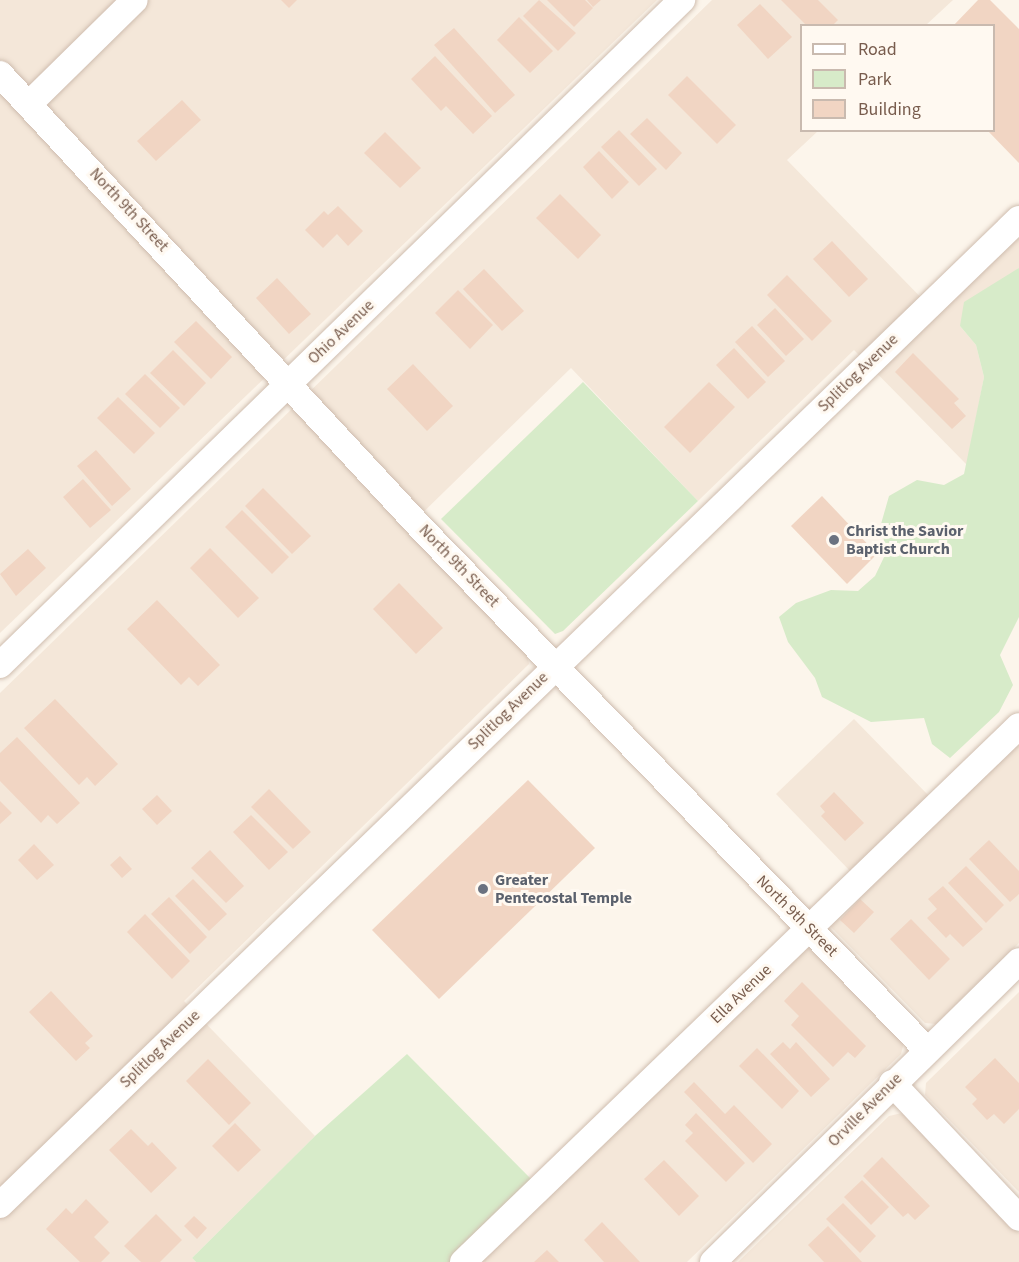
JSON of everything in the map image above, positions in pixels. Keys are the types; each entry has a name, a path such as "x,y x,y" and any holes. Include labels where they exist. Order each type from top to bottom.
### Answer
{"street":[{"path":"29,104 135,0"},
{"name":"Ohio Avenue","path":"5,650 287,385 682,0"},
{"name":"North 9th Street","path":"0,74 287,385 927,1050"},
{"name":"Splitlog Avenue","path":"0,1205 1019,219"},
{"name":"Ella Avenue","path":"463,1262 1019,726"},
{"name":"Orville Avenue","path":"713,1262 892,1083 1019,961"},
{"path":"892,1083 1019,1218"}],"shaded area":[{"path":"0,0 657,0 0,633"},
{"path":"712,0 953,0 927,24 800,24 800,132 817,132 787,160 937,314 1019,235 1019,268 960,326 976,345 984,377 967,465 854,350 698,501 571,368 405,530 527,653 529,664 184,1001 315,1136 192,1258 196,1262 0,1262 0,693"},
{"path":"854,719 929,796 850,871 776,794"},
{"path":"1019,741 1019,943 936,1024 925,1023 829,925"},
{"path":"807,946 904,1042 901,1054 687,1262 481,1262"},
{"path":"1019,992 1019,1192 925,1095 926,1083"},
{"path":"902,1113 1019,1233 1019,1262 738,1262 889,1116"}],"green space":[{"path":"1019,268 1019,617 1000,655 1013,685 999,712 950,758 932,744 924,718 871,722 822,697 815,678 788,642 779,617 796,603 831,590 858,591 875,576 886,553 881,524 889,496 917,480 944,485 964,474 984,377 976,345 960,326 964,302"},
{"path":"583,382 698,501 563,631 555,634 441,519"},
{"path":"407,1054 534,1182 450,1262 196,1262 192,1258 315,1136"}],"building":[{"path":"281,0 297,0 289,8"},
{"path":"539,0 576,33 558,51 523,16"},
{"path":"547,0 585,0 593,8 574,27"},
{"path":"587,0 601,0 593,7"},
{"path":"781,0 818,0 838,20 834,24 805,24"},
{"path":"978,0 990,0 1019,29 1019,163 989,132 995,132 995,24 955,24"},
{"path":"760,4 792,37 768,59 737,25"},
{"path":"519,17 553,51 530,73 497,40"},
{"path":"454,28 515,95 495,113 434,45"},
{"path":"435,56 492,116 473,134 446,106 441,111 411,79"},
{"path":"687,76 736,125 717,144 668,95"},
{"path":"182,100 201,120 156,161 137,141"},
{"path":"647,118 682,153 666,170 630,134"},
{"path":"619,130 657,169 639,186 601,147"},
{"path":"385,132 421,168 400,188 364,153"},
{"path":"599,151 629,182 612,199 583,167"},
{"path":"560,194 601,235 578,259 536,218"},
{"path":"338,206 363,231 348,246 337,234 323,248 305,230 324,211 328,215"},
{"path":"832,241 868,279 849,297 813,259"},
{"path":"484,269 524,311 502,331 463,289"},
{"path":"787,275 832,321 812,341 767,295"},
{"path":"277,278 311,314 289,334 256,298"},
{"path":"458,290 493,325 470,349 435,313"},
{"path":"775,308 804,339 786,356 757,325"},
{"path":"196,321 232,357 211,379 174,342"},
{"path":"752,326 785,361 768,377 735,342"},
{"path":"734,348 766,382 748,399 716,365"},
{"path":"173,350 206,383 184,406 150,373"},
{"path":"913,353 959,399 954,403 966,416 952,429 895,372"},
{"path":"413,364 453,406 427,431 387,389"},
{"path":"145,374 180,408 160,428 125,394"},
{"path":"709,382 735,407 690,453 664,427"},
{"path":"118,397 155,433 134,454 97,418"},
{"path":"96,450 131,489 112,506 77,466"},
{"path":"83,479 111,510 90,528 63,497"},
{"path":"263,488 311,536 292,554 245,506"},
{"name":"Christ the Savior Baptist Church","path":"822,496 877,554 847,584 791,526"},
{"path":"242,510 289,557 272,574 225,527"},
{"path":"210,548 259,598 238,618 190,568"},
{"path":"28,549 46,568 16,596 0,574"},
{"path":"399,583 443,628 416,654 373,609"},
{"path":"157,600 220,665 198,686 189,677 181,685 127,629"},
{"path":"55,699 118,764 95,786 87,777 79,785 24,728"},
{"path":"17,737 80,803 57,824 48,815 41,823 0,781 0,753"},
{"name":"Greater Pentecostal Temple","path":"528,780 595,848 439,999 372,930"},
{"path":"269,789 311,832 293,849 251,807"},
{"path":"834,792 864,823 845,841 821,816 825,812 820,806"},
{"path":"157,795 172,811 157,825 142,809"},
{"path":"0,801 12,813 0,824"},
{"path":"251,815 288,852 269,870 233,832"},
{"path":"989,840 1019,871 1019,894 1010,902 969,859"},
{"path":"34,844 54,865 37,880 18,860"},
{"path":"210,850 244,886 226,903 191,868"},
{"path":"120,856 132,869 122,878 110,865"},
{"path":"966,866 1004,905 986,923 948,883"},
{"path":"193,879 227,914 209,931 175,896"},
{"path":"943,886 983,929 963,947 950,934 946,938 927,918 937,909 928,899"},
{"path":"169,897 207,937 190,954 151,914"},
{"path":"860,899 874,912 854,933 840,920"},
{"path":"145,914 190,961 172,979 127,932"},
{"path":"911,919 950,959 929,980 890,939"},
{"path":"802,982 866,1046 855,1058 848,1052 833,1067 791,1025 799,1016 784,1001"},
{"path":"51,991 93,1036 85,1043 90,1048 76,1061 29,1012"},
{"path":"783,1042 790,1049 796,1042 830,1079 811,1097 770,1054"},
{"path":"757,1048 799,1091 782,1109 739,1066"},
{"path":"995,1058 1019,1083 1019,1109 1004,1124 994,1114 987,1120 972,1104 977,1099 965,1087"},
{"path":"208,1059 251,1103 229,1125 186,1081"},
{"path":"694,1082 725,1114 734,1105 772,1144 753,1163 684,1092"},
{"path":"696,1113 745,1163 726,1182 685,1141 693,1133 685,1125"},
{"path":"235,1123 261,1150 238,1172 212,1146"},
{"path":"131,1129 148,1146 152,1142 177,1168 151,1193 109,1150"},
{"path":"882,1157 930,1206 915,1220 908,1213 903,1217 863,1176"},
{"path":"664,1160 699,1196 679,1216 644,1179"},
{"path":"862,1180 889,1207 871,1225 844,1197"},
{"path":"86,1199 109,1222 94,1237 110,1253 101,1262 80,1262 46,1229 66,1208 72,1214"},
{"path":"843,1203 876,1236 860,1253 826,1219"},
{"path":"156,1214 182,1240 160,1262 141,1262 124,1246"},
{"path":"194,1216 207,1228 197,1239 184,1226"},
{"path":"602,1222 640,1262 604,1262 584,1240"},
{"path":"828,1226 862,1262 824,1262 808,1245"},
{"path":"547,1250 559,1262 534,1262"}],"place":[{"name":"Christ the Savior Baptist Church","path":"834,540"},
{"name":"Greater Pentecostal Temple","path":"483,889"}]}
